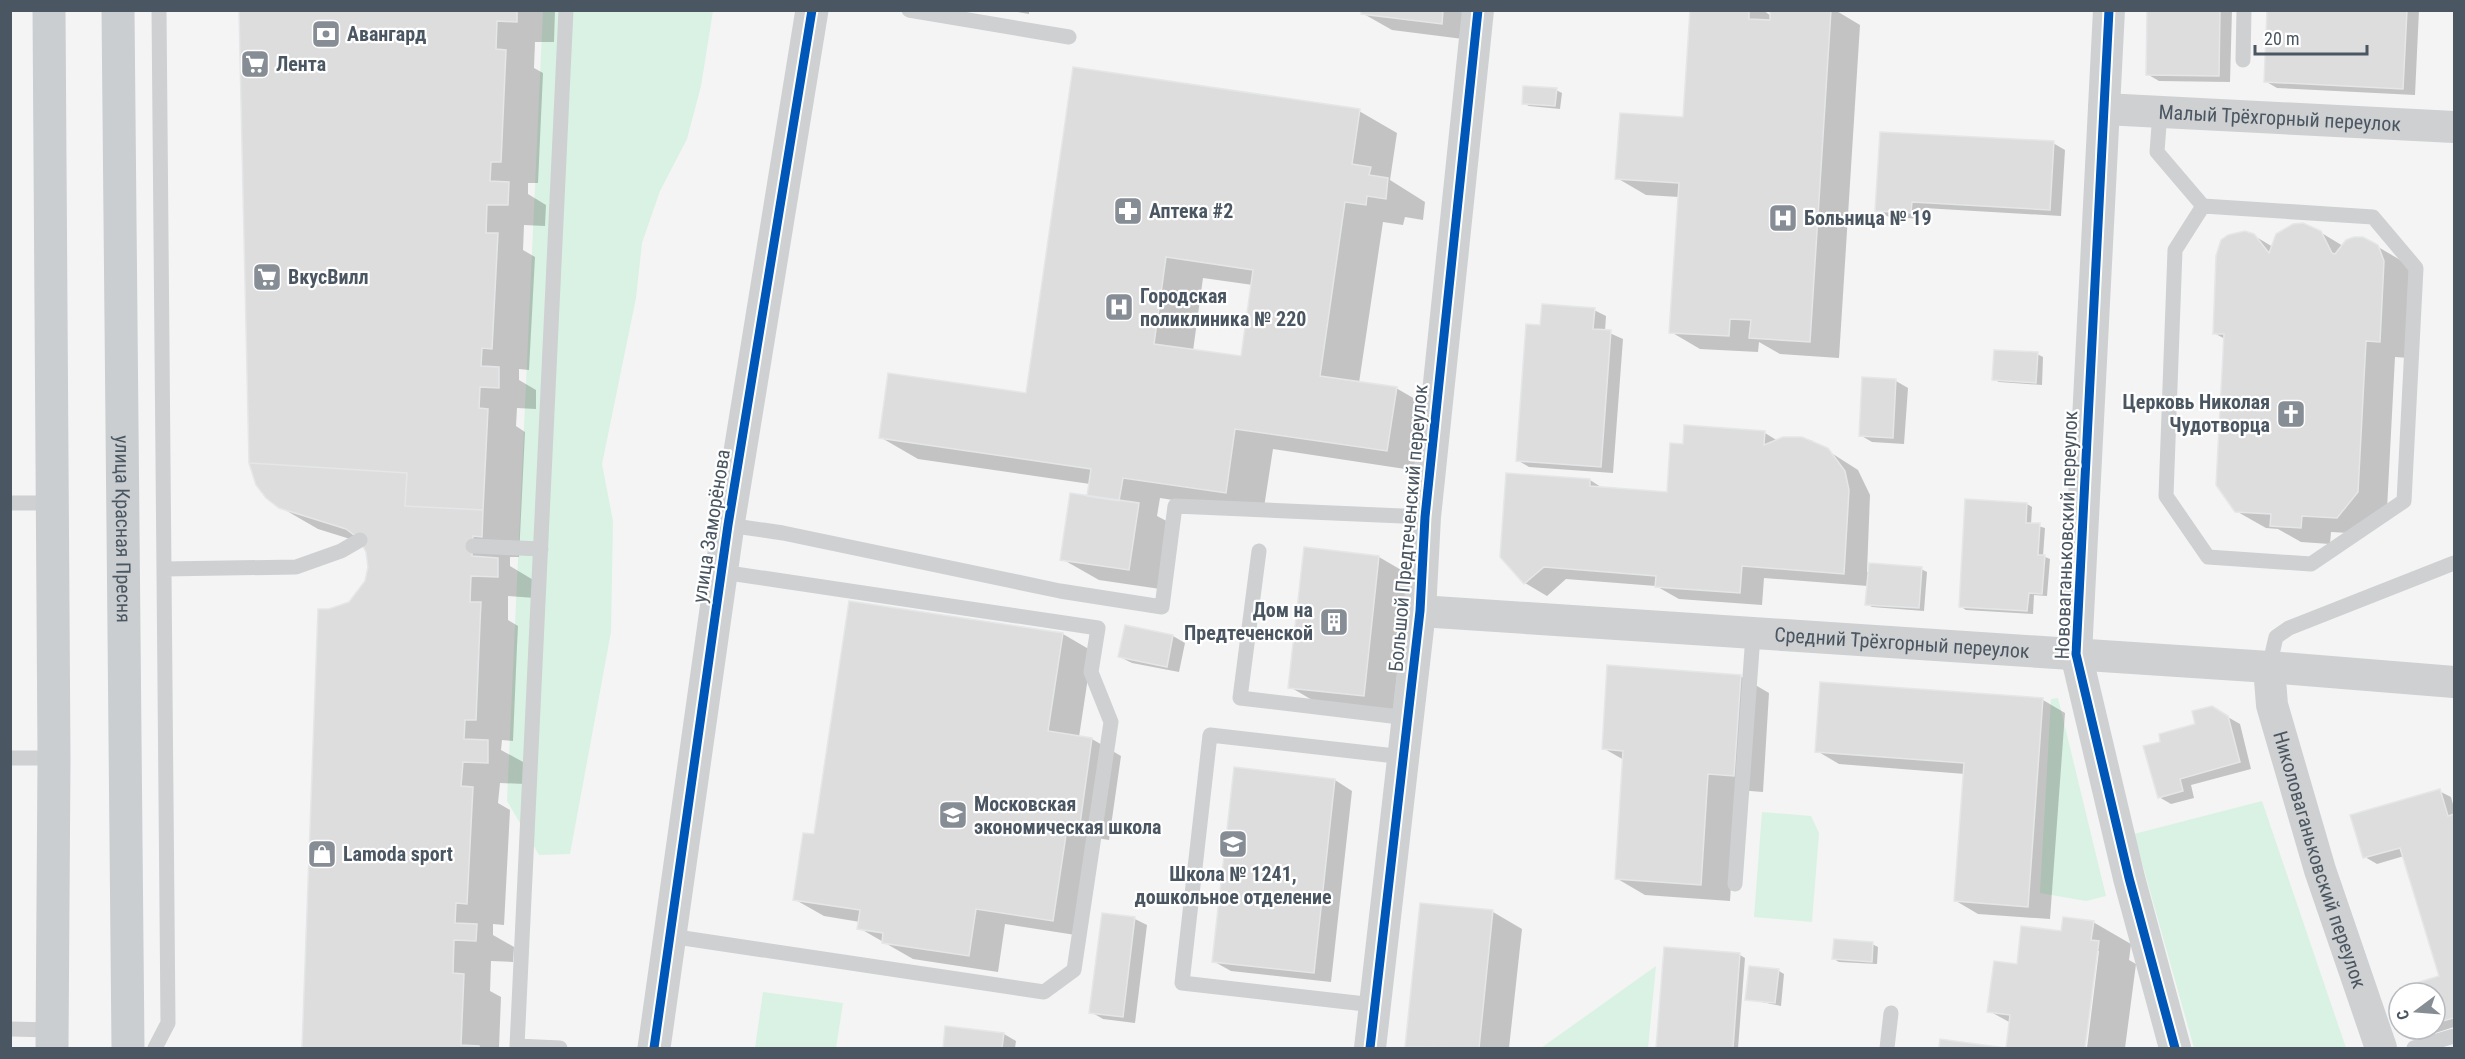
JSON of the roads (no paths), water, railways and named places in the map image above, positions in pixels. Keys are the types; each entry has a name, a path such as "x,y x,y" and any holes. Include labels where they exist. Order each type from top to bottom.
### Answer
{"main road":[{"path":"49,10 54,758 52,1039"},
{"name":"улица Красная Пресня","path":"118,10 128,1048"}],"street":[{"name":"улица Заморёнова","path":"654,1048 728,525 812,10"},
{"name":"Большой Предтеченский переулок","path":"1370,1048 1420,611 1425,517 1478,10"},
{"name":"Нововаганьковский переулок","path":"2109,10 2076,654 2129,878 2175,1048"},
{"name":"Малый Трёхгорный переулок","path":"2104,109 2454,127"},
{"name":"Средний Трёхгорный переулок","path":"1420,611 2269,667 2454,682"},
{"name":"Николоваганьковский переулок","path":"2269,667 2272,705 2320,870 2381,1048"}],"lane":[{"path":"155,1048 168,1023 159,10"},
{"path":"560,1048 517,1046 566,10"},
{"path":"909,10 1069,36"},
{"path":"2242,60 2244,10"},
{"path":"2160,112 2157,152 2203,206 2373,217 2416,268 2404,501 2311,564 2208,557 2166,496 2175,250 2203,206"},
{"path":"10,503 51,503"},
{"path":"728,525 783,533 1060,591 1162,607 1175,506 1425,517"},
{"path":"164,568 296,567 341,551 360,540"},
{"path":"472,546 541,549"},
{"path":"1259,551 1239,698 1408,718"},
{"path":"2269,667 2276,637 2289,628 2454,563"},
{"path":"670,936 1044,992 1074,970 1111,722 1091,672 1098,628 722,572"},
{"path":"1735,884 1753,634"},
{"path":"1374,1005 1182,983 1210,735 1404,757"},
{"path":"10,758 54,758"},
{"path":"1887,1048 1891,1013"},
{"path":"10,1029 52,1039"},
{"path":"2414,1048 2454,1036"}],"place":[{"name":"Авангард","path":"326,34"},
{"name":"Лента","path":"255,64"},
{"name":"Аптека #2","path":"1128,211"},
{"name":"Больница № 19","path":"1783,218"},
{"name":"ВкусВилл","path":"267,277"},
{"name":"Городская поликлиника № 220","path":"1119,307"},
{"name":"Церковь Николая Чудотворца","path":"2291,414"},
{"name":"Дом на Предтеченской","path":"1334,622"},
{"name":"Московская экономическая школа","path":"953,815"},
{"name":"Школа № 1241, дошкольное отделение","path":"1233,844"},
{"name":"Lamoda sport","path":"322,854"}]}
